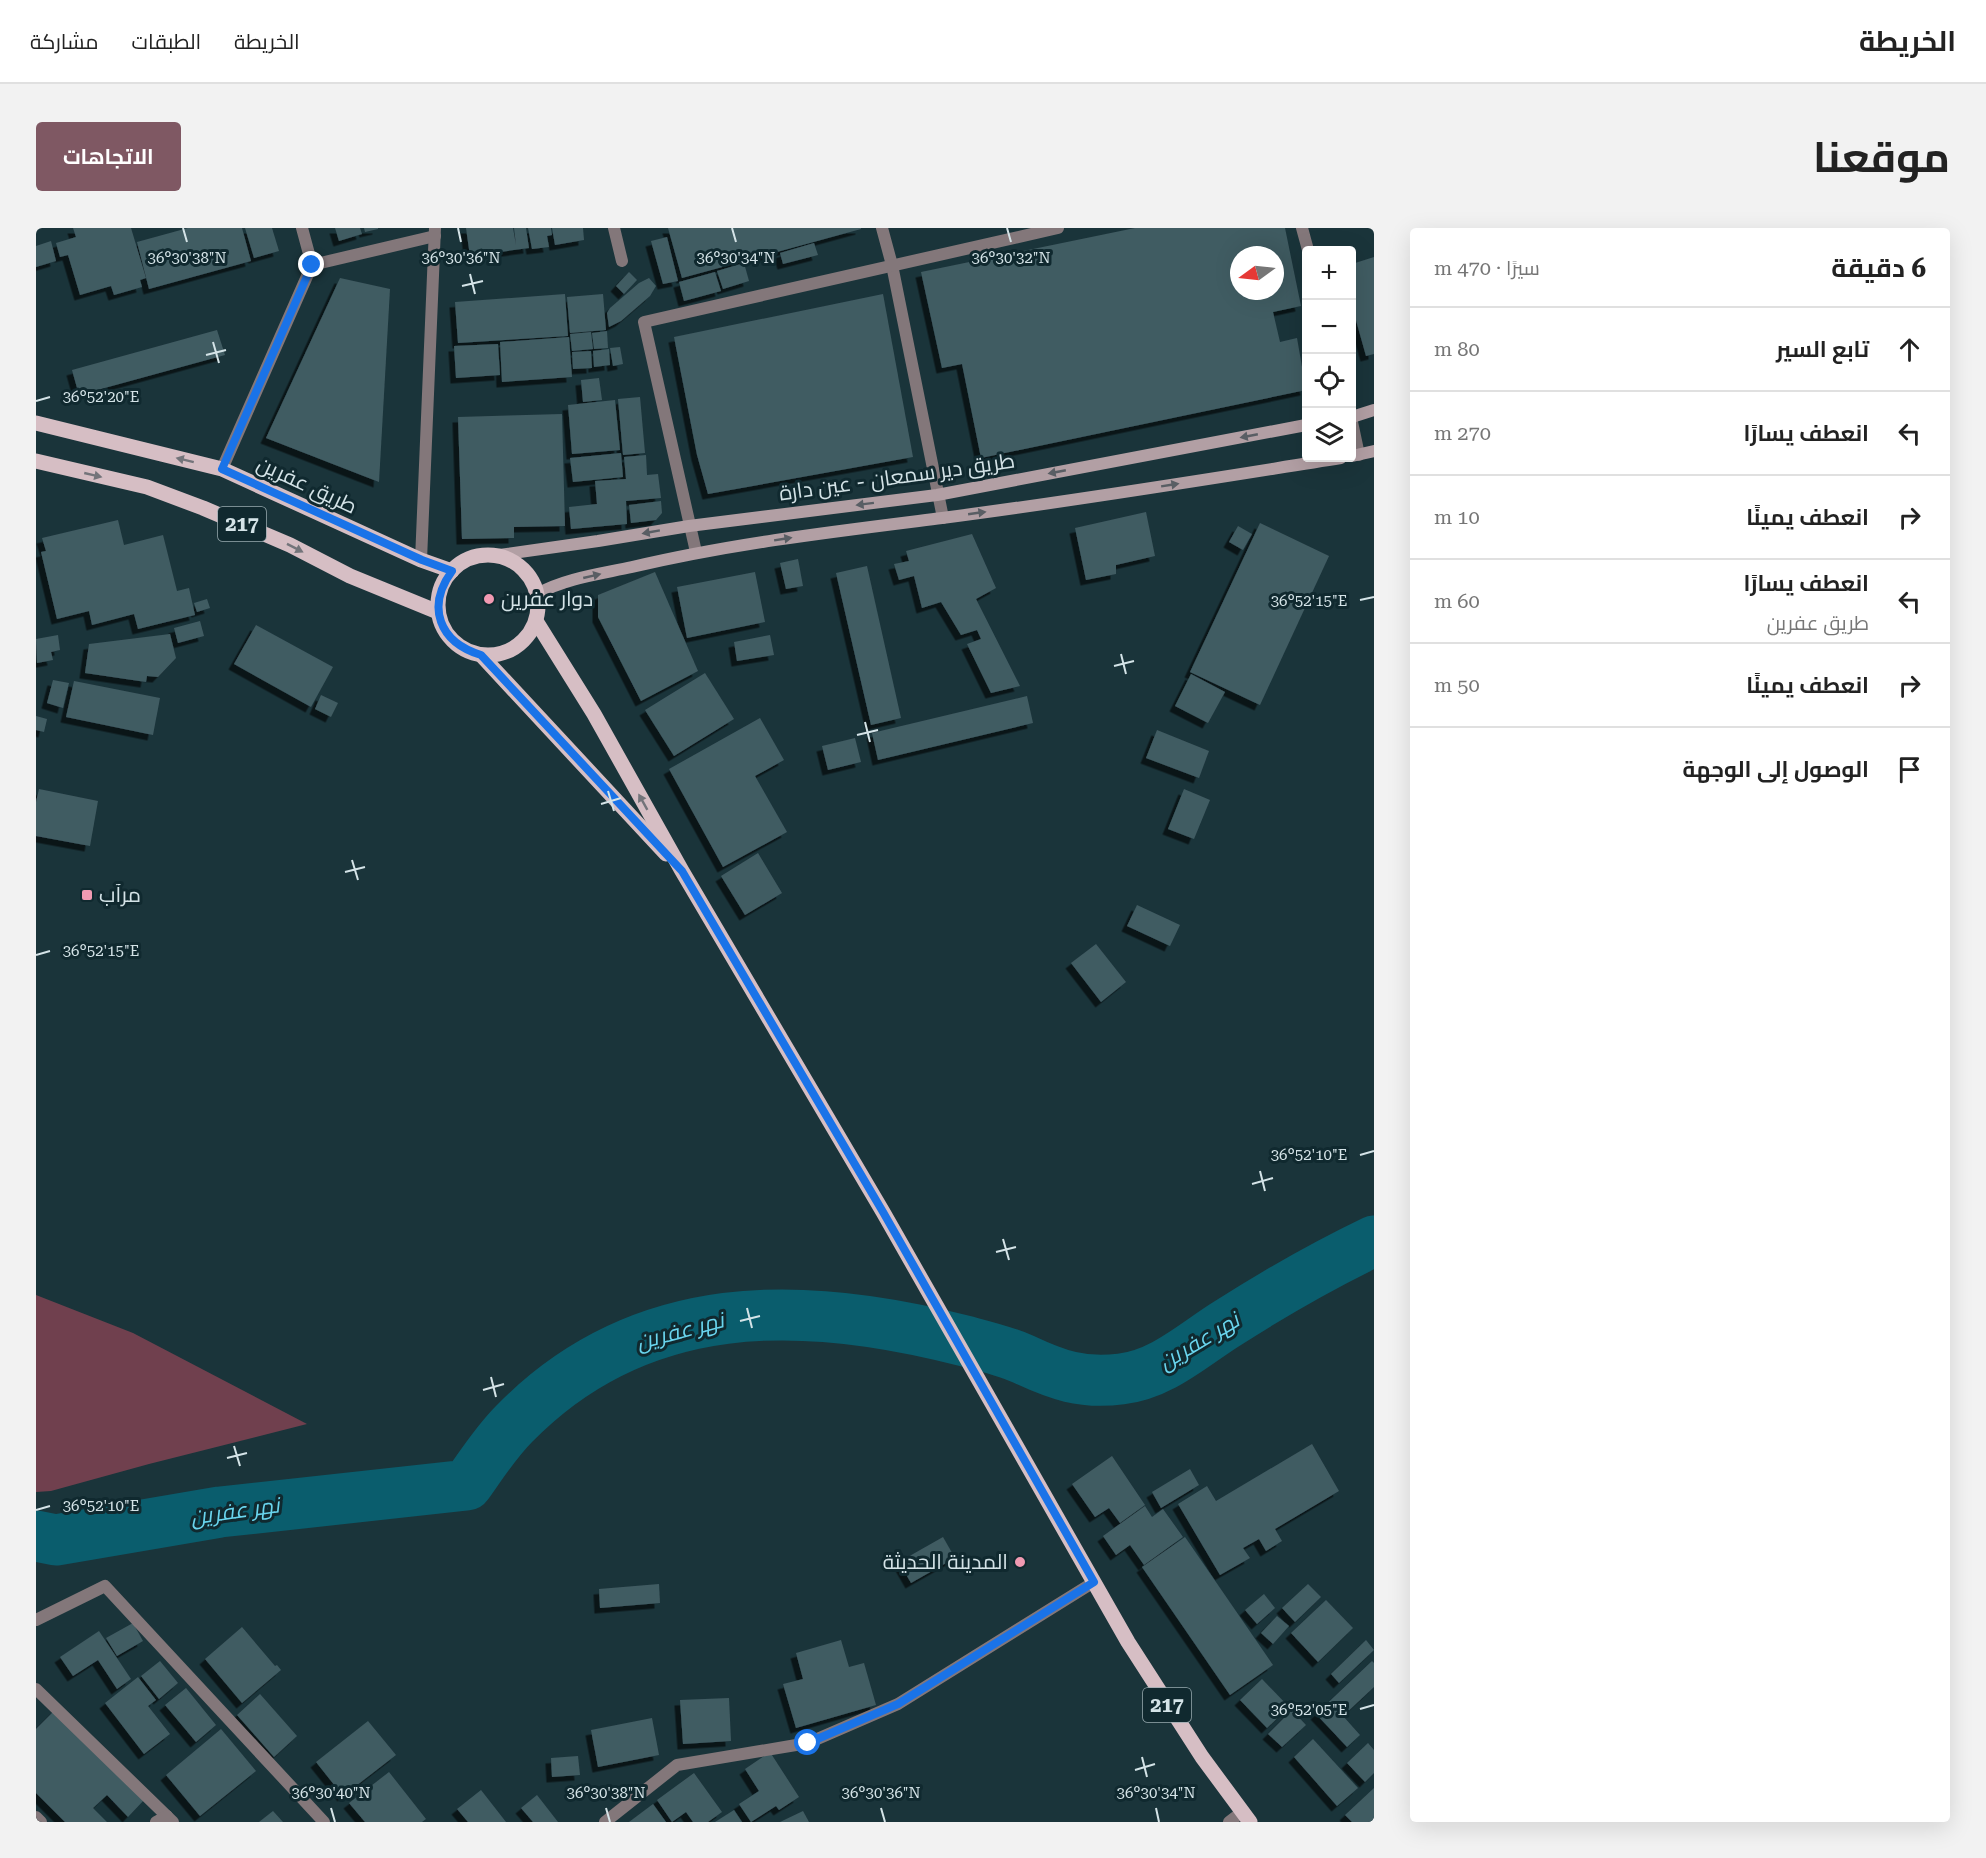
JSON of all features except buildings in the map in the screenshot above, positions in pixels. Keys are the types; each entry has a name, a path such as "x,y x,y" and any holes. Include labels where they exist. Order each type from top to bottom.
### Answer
{"main road":[{"path":"1356,416 1374,410"},
{"name":"طريق عفرين","path":"36,423 222,469 422,560 452,571"},
{"name":"طريق دير سمعان - عين دارة","path":"492,556 598,542 689,526 938,495 1302,426"},
{"path":"1356,455 1374,451"},
{"name":"217","path":"36,461 147,487 203,508 290,545 350,576 438,612 443,627 452,640 466,650 481,655 682,871"},
{"path":"537,594 550,587 575,580 696,552 827,532 1091,498 1316,462"},
{"path":"438,612 441,590 452,571 471,559 492,556 516,564 532,582 537,594 536,621 530,633 515,648 495,655 481,655"},
{"name":"217","path":"536,621 594,714 682,871 883,1212 1164,1700 1246,1817"}],"street":[{"path":"222,469 312,265 302,228"},
{"path":"614,228 622,261"},
{"path":"882,228 892,265 943,518"},
{"path":"696,552 644,322 1058,228"},
{"path":"1302,228 1307,246"},
{"path":"312,265 435,232 422,560"},
{"path":"605,1822 677,1765 808,1743 898,1704 1094,1582"},
{"path":"36,1620 105,1586 324,1822"},
{"path":"36,1689 166,1820"},
{"path":"36,1817 41,1822"},
{"path":"1229,1822 1246,1817"}],"shaded area":[{"path":"36,1295 133,1333 307,1424 51,1491 36,1492"}],"waterway":[{"name":"نهر عفرين","path":"36,1536 56,1540 220,1512 467,1485 507,1431 563,1382 615,1351 669,1330 726,1318 784,1315 843,1318 904,1327 965,1341 1009,1354 1070,1377 1107,1380 1136,1376 1164,1365 1282,1290 1374,1241"}],"place":[{"name":"دوار عفرين","path":"489,599"},
{"name":"مرآب","path":"87,895"},
{"name":"المدينة الحديثة","path":"1020,1562"}],"route":[{"path":"312,265 222,469 324,517 452,571 443,583 439,597 438,612 443,627 452,640 466,650 481,655 682,871 883,1212 1094,1582 898,1704 808,1743"}]}
